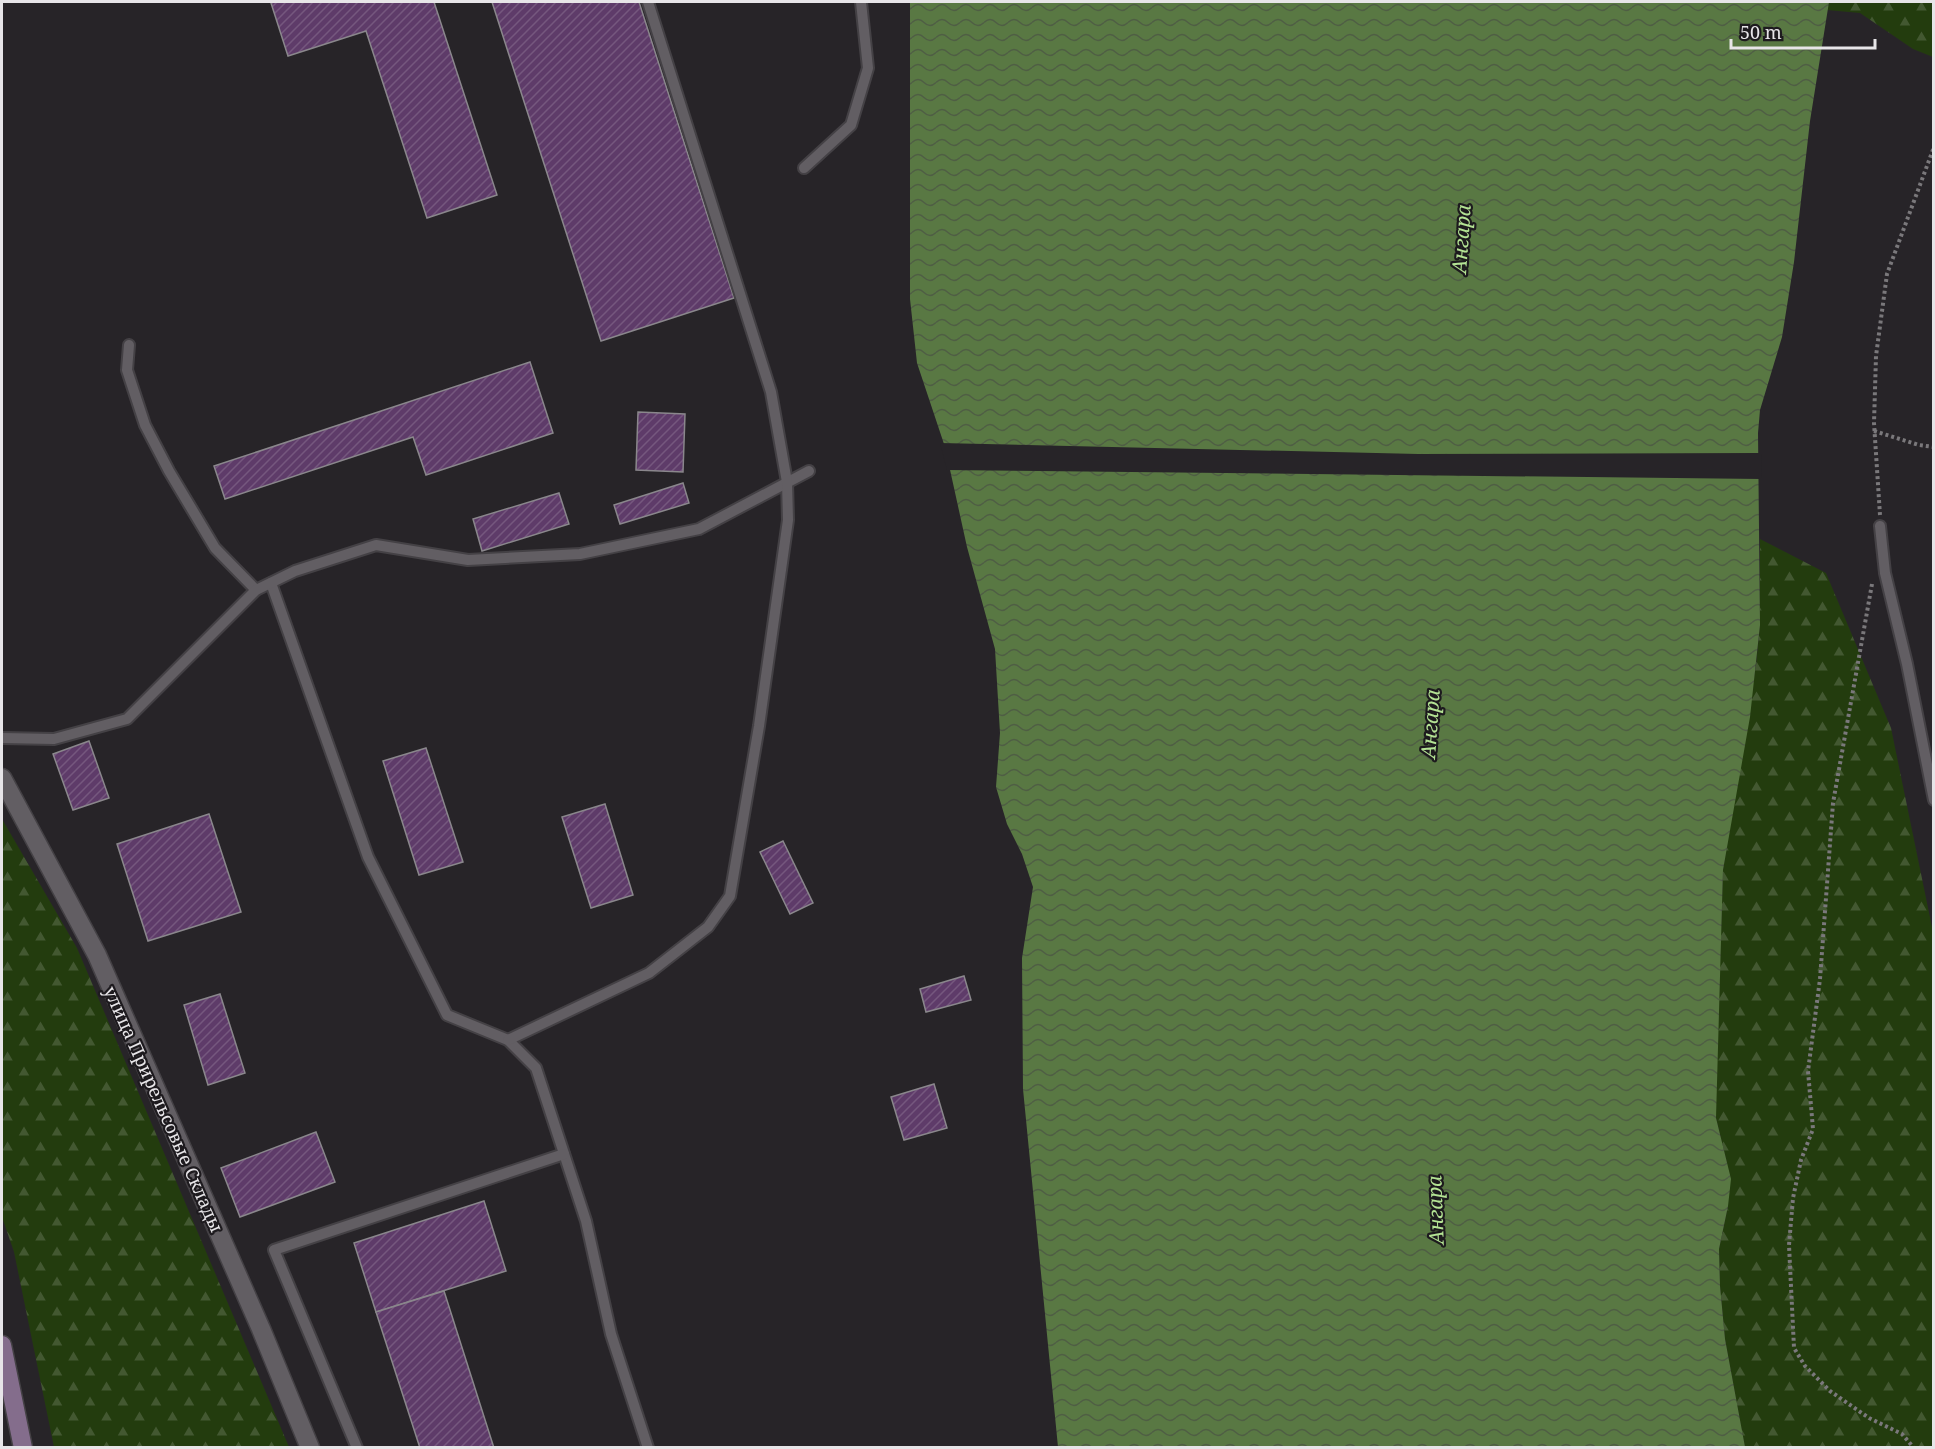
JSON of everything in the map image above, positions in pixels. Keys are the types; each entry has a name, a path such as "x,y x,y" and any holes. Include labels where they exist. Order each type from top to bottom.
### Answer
{"main road":[{"path":"2,1346 23,1448"}],"street":[{"name":"улица Прирельсовые Склады","path":"2,778 97,955 261,1329 310,1448"}],"lane":[{"path":"508,1040 649,973 708,927 730,896 759,726 788,520 787,482 771,392 648,2"},
{"path":"804,168 851,125 868,68 861,2"},
{"path":"129,345 127,370 141,414 169,471 216,548 256,590"},
{"path":"2,738 54,739 128,719 256,590 295,571 376,545 468,560 580,554 699,529 808,471"},
{"path":"1880,526 1885,573 1934,800"},
{"path":"271,583 368,857 447,1015 508,1040 536,1068 586,1221 611,1334 648,1448"},
{"path":"357,1448 274,1250 564,1154"}],"path":[{"path":"1880,526 1874,431 1876,356 1887,274 1934,147"},
{"path":"1874,431 1934,447"},
{"path":"1872,580 1833,803 1820,979 1808,1071 1812,1130 1801,1160 1793,1198 1790,1245 1794,1348 1805,1366 1830,1391 1869,1418 1902,1434 1914,1448"}],"green space":[{"path":"1829,2 1933,2 1933,57 1913,49 1860,13 1827,10"},
{"path":"1760,539 1826,573 1891,728 1933,932 1934,1447 1745,1448 1725,1339 1720,1286 1719,1249 1728,1206 1727,1163 1716,1118 1716,1090 1723,870 1756,665 1760,625"},
{"path":"2,819 77,948 289,1447 54,1447 14,1252 2,1217"}],"water":[{"name":"Ангара","path":"910,2 1829,2 1810,121 1794,262 1782,337 1760,410 1758,433 1760,625 1750,717 1723,870 1716,1118 1731,1179 1719,1249 1720,1286 1725,1339 1745,1447 1058,1447 1023,1089 1022,958 1033,887 1022,854 1007,824 996,787 1000,733 995,649 967,547 945,447 917,363 910,299"}],"pier":[{"path":"940,443 1418,454 1761,453 1762,479 947,470"}],"building":[{"path":"434,2 497,195 427,218 366,31 288,56 271,3"},
{"path":"492,2 639,2 734,298 601,341"},
{"path":"530,362 553,433 426,475 413,437 225,499 214,466"},
{"path":"638,412 685,414 683,472 636,470"},
{"path":"683,483 689,503 620,524 614,505"},
{"path":"559,493 569,524 482,551 473,519"},
{"path":"89,741 109,798 73,810 53,754"},
{"path":"426,748 463,862 419,875 383,761"},
{"path":"605,804 633,895 591,908 562,817"},
{"path":"209,814 241,912 148,941 117,844"},
{"path":"783,841 813,903 790,914 760,852"},
{"path":"964,976 971,1000 926,1012 920,989"},
{"path":"220,994 245,1073 208,1085 184,1005"},
{"path":"934,1084 947,1128 904,1140 891,1097"},
{"path":"316,1132 335,1182 240,1217 221,1168"},
{"path":"484,1201 506,1271 376,1312 354,1243"},
{"path":"444,1291 494,1448 420,1448 376,1312"}]}
